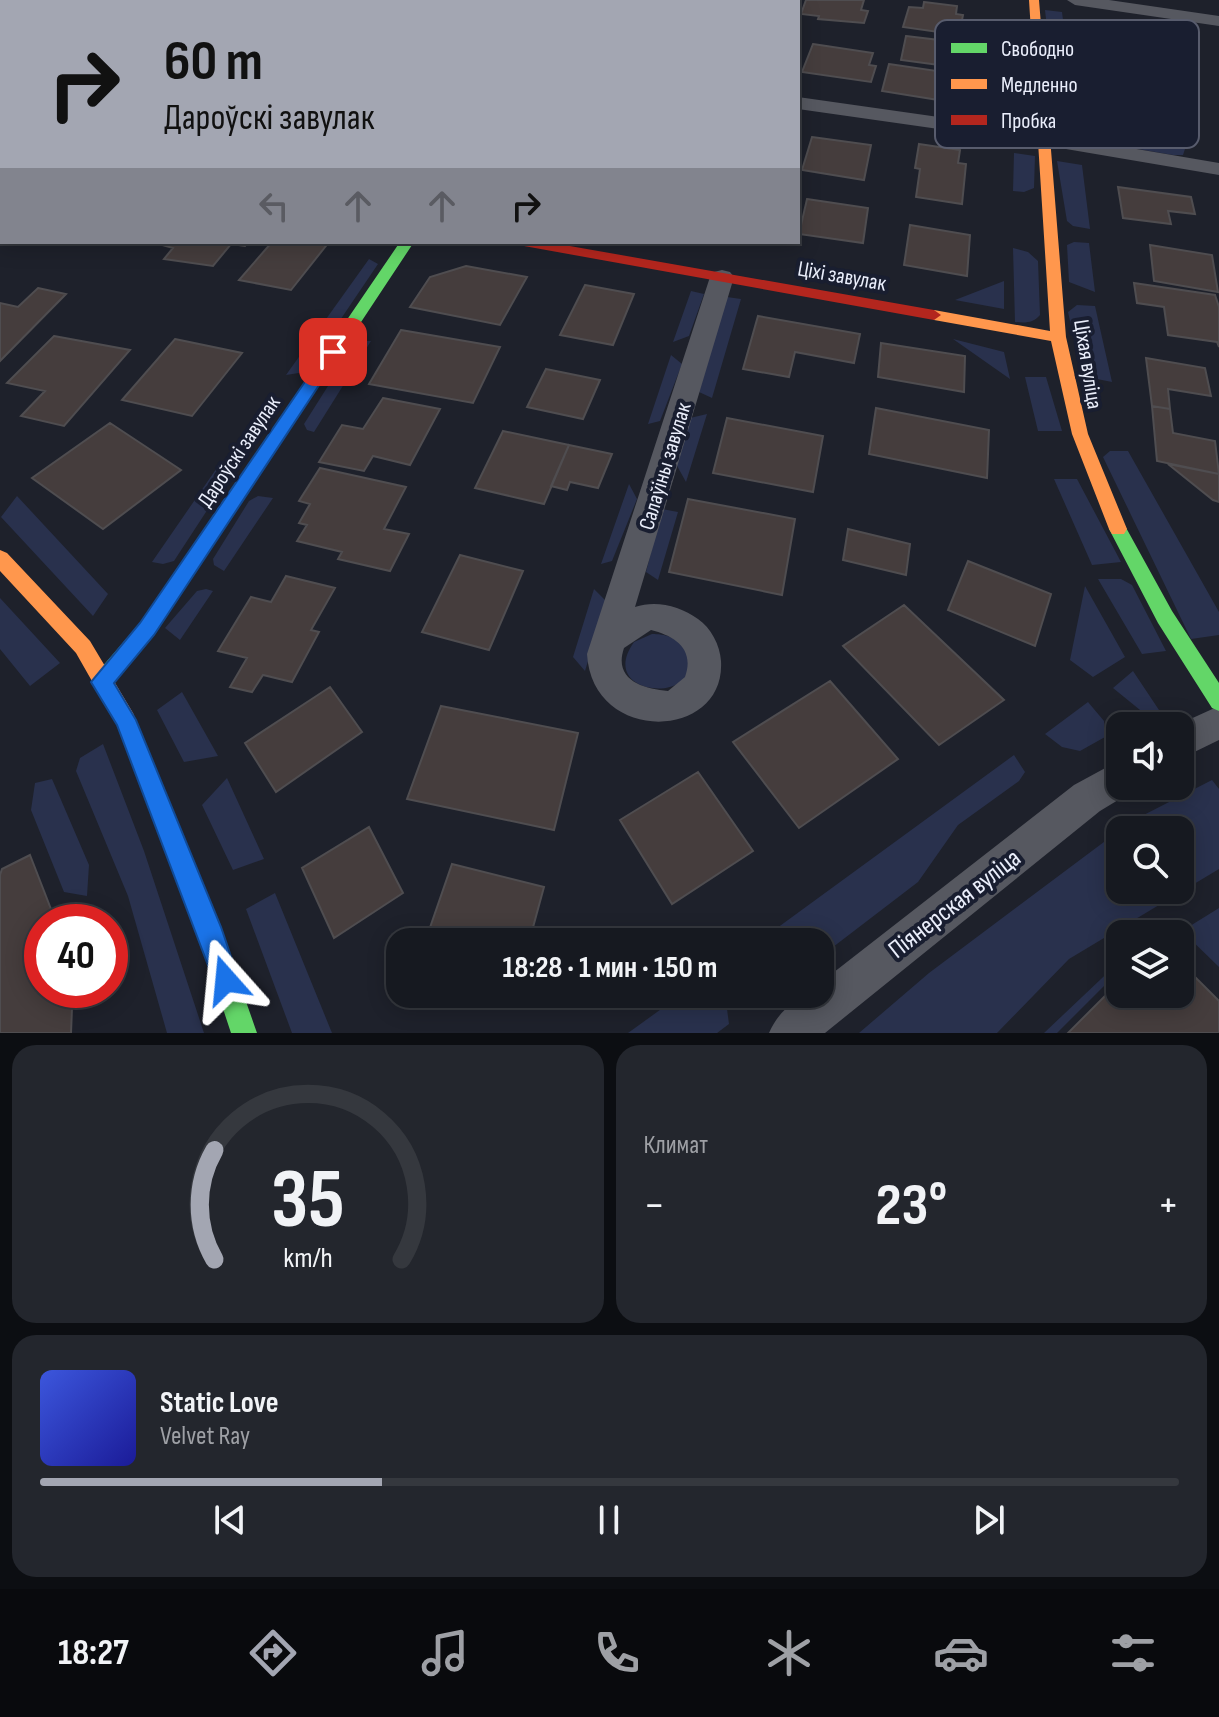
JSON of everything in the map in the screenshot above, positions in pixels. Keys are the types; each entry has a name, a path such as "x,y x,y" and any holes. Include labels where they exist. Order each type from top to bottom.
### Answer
{"street":[{"name":"Ціхая вуліца","path":"1034,0 1035,20"},
{"path":"1075,0 1219,21"},
{"path":"800,103 935,123"},
{"name":"Ціхая вуліца","path":"1043,148 1058,337 1073,421 1094,474 1186,652 1219,701"},
{"path":"1099,148 1219,169"},
{"name":"Дароўскі завулак","path":"102,682 147,629 406,244"},
{"name":"Ціхі завулак","path":"535,244 1058,337"},
{"name":"Салаўіны завулак","path":"604,654 722,277"},
{"path":"0,558 83,647 132,735 208,927 244,1033"},
{"path":"1194,735 1219,722"},
{"name":"Піянерская вуліца","path":"791,1033 1087,798 1106,786"}],"shaded area":[{"path":"1045,10 1062,12 1063,20 1046,20"},
{"path":"1132,148 1185,149 1183,155"},
{"path":"1014,153 1035,156 1034,188 1024,192 1013,191"},
{"path":"1057,161 1082,165 1090,229 1073,226 1067,221"},
{"path":"1089,243 1095,292 1069,282 1067,245"},
{"path":"1013,248 1028,252 1038,261 1040,315 1029,322 1015,322"},
{"path":"369,259 378,264 305,372 286,375"},
{"path":"1004,281 1004,309 955,300"},
{"path":"691,291 704,294 689,336 673,342"},
{"path":"727,297 741,299 712,398 699,392"},
{"path":"1077,305 1095,306 1112,382 1092,378 1081,371 1068,312"},
{"path":"953,339 1004,352 1010,379"},
{"path":"362,341 371,341 314,432 307,430 304,424 352,348"},
{"path":"671,355 682,364 660,421 648,424"},
{"path":"1025,377 1046,377 1062,431 1038,431"},
{"path":"707,414 686,482 676,464 690,418"},
{"path":"1110,451 1128,451 1219,612 1219,635 1191,639 1103,457"},
{"path":"221,462 236,466 174,561 163,564 152,562"},
{"path":"1054,479 1077,479 1121,562 1092,565"},
{"path":"629,484 637,499 612,561 601,564"},
{"path":"17,496 108,594 93,616 1,517"},
{"path":"258,496 273,498 224,571 214,565 213,559 249,501"},
{"path":"662,509 678,512 658,580 646,572"},
{"path":"1098,579 1121,579 1132,585 1166,651 1142,654"},
{"path":"1085,586 1125,657 1093,677 1070,660"},
{"path":"594,589 606,601 585,671 573,657"},
{"path":"197,591 213,591 180,640 165,628"},
{"path":"0,598 60,663 30,686 0,649"},
{"path":"652,634 675,639 685,650 689,668 683,680 670,687 640,685 629,675 626,661 634,642"},
{"path":"1133,671 1160,712 1142,712 1113,688"},
{"path":"182,692 218,756 184,762 157,710"},
{"path":"1088,702 1104,721 1105,737 1080,751 1062,747 1045,734"},
{"path":"103,744 144,851 204,1033 167,1033 128,896 76,771 80,758"},
{"path":"1014,755 1025,772 1019,781 958,825 918,882 834,946 834,928 777,928"},
{"path":"227,778 264,859 233,870 202,805"},
{"path":"52,779 89,865 87,896 64,892 31,810 35,783"},
{"path":"1212,780 1219,789 1219,869 1194,884 1194,816 1142,816 1173,800 1194,800 1194,789"},
{"path":"1106,840 1106,904 1161,904 1134,920 1106,920 1106,937 1069,959 997,1033 859,1033 929,973"},
{"path":"275,893 332,1033 292,1033 246,909"},
{"path":"1219,908 1219,967 1194,943 1194,924"},
{"path":"1106,974 1106,984 1057,1033 1044,1033"},
{"path":"663,1008 727,1008 729,1024 717,1033 628,1033"}],"building":[{"path":"806,0 864,0 861,10 868,11 864,23 818,19 819,16 801,14"},
{"path":"924,2 957,6 956,14 963,15 962,20 935,20 935,32 903,27 909,7 923,8"},
{"path":"906,36 935,40 935,64 901,60"},
{"path":"813,44 873,53 869,65 876,66 871,82 802,72"},
{"path":"889,64 935,71 935,99 882,91"},
{"path":"812,137 871,145 864,180 802,170"},
{"path":"919,144 960,150 958,163 966,164 962,204 916,197 920,169 915,168"},
{"path":"1118,187 1191,197 1195,214 1168,211 1171,224 1123,218"},
{"path":"807,199 868,208 863,243 800,234"},
{"path":"910,225 970,235 967,276 904,265"},
{"path":"231,244 213,266 164,259 173,248 162,245"},
{"path":"270,244 327,244 291,290 239,280"},
{"path":"1150,245 1212,255 1218,292 1154,281"},
{"path":"466,266 527,277 500,325 410,307 430,277"},
{"path":"1134,283 1215,295 1219,307 1219,347 1217,342 1168,335 1164,307 1137,303"},
{"path":"585,285 634,294 613,345 560,335"},
{"path":"38,288 66,294 0,361 0,303 18,307"},
{"path":"758,316 860,334 854,363 795,352 789,377 743,369"},
{"path":"401,330 500,347 473,403 369,384"},
{"path":"54,336 130,350 64,426 21,416 45,391 7,383"},
{"path":"175,339 242,353 192,416 122,400"},
{"path":"881,343 965,356 964,392 878,377"},
{"path":"1146,358 1205,368 1211,396 1168,389 1170,409 1152,406"},
{"path":"546,369 600,380 583,419 527,407"},
{"path":"383,398 440,409 410,465 373,456 364,471 319,462 342,425 363,429"},
{"path":"1152,406 1170,409 1173,433 1215,441 1219,474 1157,461"},
{"path":"876,408 989,430 987,478 869,454"},
{"path":"727,418 823,436 813,492 713,473"},
{"path":"110,423 181,470 103,529 32,478"},
{"path":"503,431 569,445 544,504 475,488"},
{"path":"569,445 612,454 598,488 570,482 567,490 551,486"},
{"path":"1168,464 1219,474 1219,502 1213,500"},
{"path":"320,468 406,487 384,529 409,534 390,571 338,559 342,552 297,541 307,525 299,523 310,504 299,501"},
{"path":"688,499 795,519 782,595 669,572"},
{"path":"848,529 910,544 906,575 843,560"},
{"path":"460,555 523,571 489,650 422,632"},
{"path":"968,561 1051,594 1035,646 948,610"},
{"path":"286,576 335,588 311,630 319,632 292,682 263,675 252,692 230,687 247,658 218,651 251,597 271,602"},
{"path":"904,605 1004,700 939,745 843,646"},
{"path":"830,681 898,759 799,828 733,742"},
{"path":"330,687 362,732 276,792 245,743"},
{"path":"441,706 578,733 554,830 407,799"},
{"path":"698,772 753,851 672,904 620,820"},
{"path":"369,827 403,893 334,938 302,868"},
{"path":"30,855 49,904 24,904 24,1008 72,1008 71,1033 0,1033 2,869"},
{"path":"452,864 544,887 533,928 430,928"},
{"path":"1194,976 1219,1001 1219,1033 1068,1033 1106,995 1106,1008 1194,1008"}],"traffic: fast":[{"path":"102,682 147,629 406,244"},
{"path":"1118,529 1165,617 1219,701"},
{"path":"163,813 208,927 244,1033"}],"traffic: slow":[{"path":"1034,0 1035,20"},
{"path":"1045,148 1058,337 1080,434 1118,529"},
{"path":"934,315 1058,337"},
{"path":"0,558 83,647 126,720 163,813"}],"traffic: jam":[{"path":"535,244 934,315"}],"route":[{"path":"226,980 126,720 102,682 147,629 333,352"}]}
